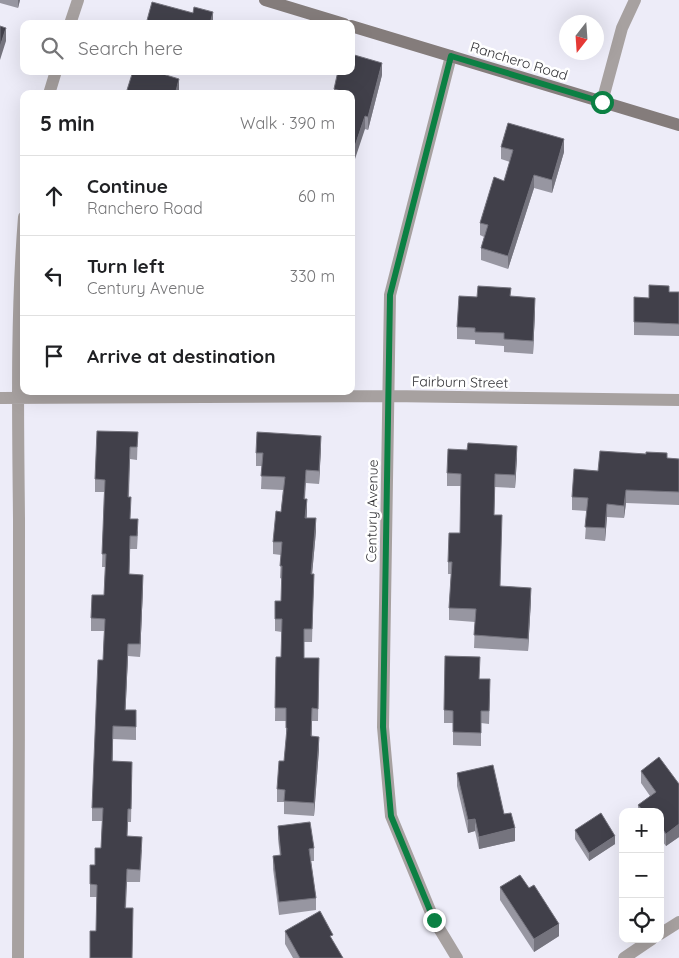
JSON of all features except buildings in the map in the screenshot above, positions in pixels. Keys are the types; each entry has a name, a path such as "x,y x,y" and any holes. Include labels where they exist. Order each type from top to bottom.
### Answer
{"main road":[{"path":"265,0 331,20"},
{"name":"Ranchero Road","path":"355,27 679,125"}],"street":[{"path":"71,20 78,0"},
{"path":"602,102 622,28 636,0"},
{"name":"Century Avenue","path":"451,56 390,295 383,727 391,816 434,920 457,958"},
{"path":"50,90 55,75"},
{"path":"18,958 18,399 20,260"},
{"name":"Fairburn Street","path":"0,398 389,396 679,400"},
{"path":"664,931 679,922"},
{"path":"624,958 646,943"}],"route":[{"path":"434,920 391,816 383,727 390,295 451,56 602,102"}]}
